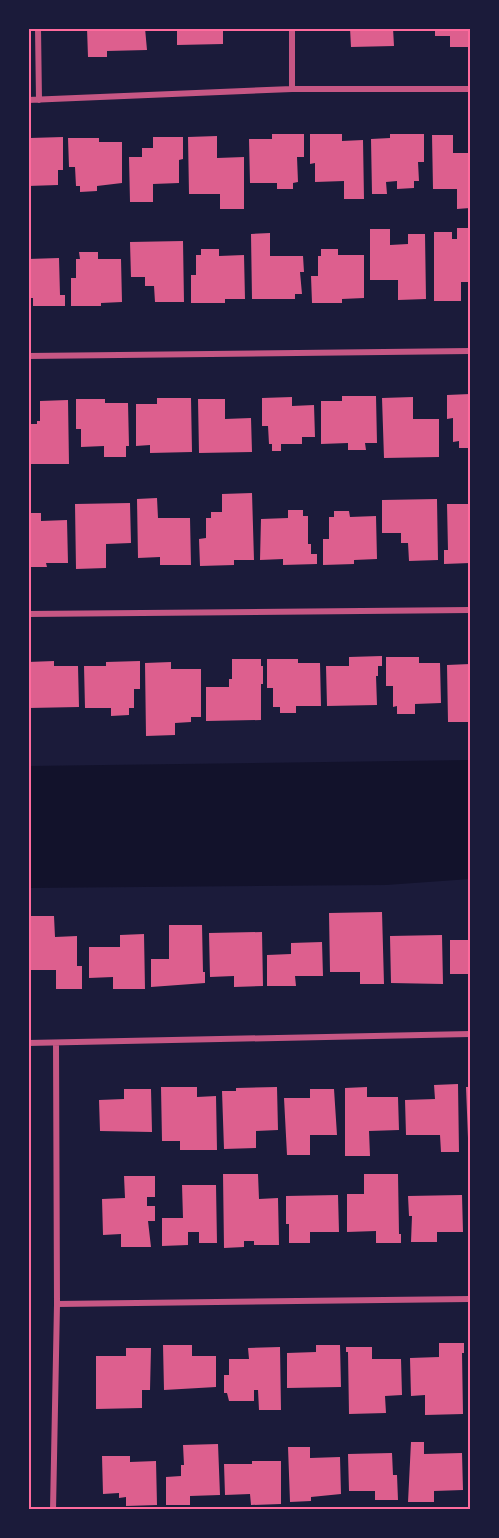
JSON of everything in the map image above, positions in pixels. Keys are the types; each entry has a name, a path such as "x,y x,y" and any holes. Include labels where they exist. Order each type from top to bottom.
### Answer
{"street":[{"path":"38,28 39,100"},
{"path":"292,28 292,90"},
{"path":"28,100 292,90 471,90"},
{"path":"28,356 471,351"},
{"path":"28,614 471,610"},
{"path":"28,1043 471,1034"},
{"path":"53,1509 57,1304 56,1043"},
{"path":"57,1304 471,1299"}],"shaded area":[{"path":"470,760 470,879 386,885 29,888 29,766"}],"building":[{"path":"87,28 145,28 147,50 107,51 107,57 88,57"},
{"path":"177,28 223,28 223,44 177,45"},
{"path":"350,28 393,28 394,46 351,47"},
{"path":"435,28 470,28 470,47 450,47 450,36 435,36"},
{"path":"272,134 304,134 304,157 297,157 298,182 293,183 293,189 277,189 277,183 250,183 249,139 272,139"},
{"path":"310,134 342,134 342,141 363,140 364,199 344,199 344,181 315,182 315,163 310,164"},
{"path":"390,134 424,134 424,162 418,162 419,181 414,181 414,188 397,189 397,181 386,182 387,194 372,194 371,139 390,138"},
{"path":"432,135 453,135 453,153 470,153 470,208 457,209 457,189 433,189"},
{"path":"217,136 217,158 244,157 244,209 220,209 220,194 189,194 188,137"},
{"path":"63,137 63,170 58,170 58,185 28,186 30,138"},
{"path":"153,137 183,137 183,159 179,160 179,183 153,184 153,202 130,202 129,157 142,157 142,148 153,148"},
{"path":"68,138 99,138 99,142 122,142 122,183 97,186 97,191 80,192 80,186 76,186 75,167 69,167"},
{"path":"457,228 470,228 470,282 461,282 461,301 434,301 434,232 452,232 452,239 457,239"},
{"path":"370,229 390,229 390,245 408,244 408,234 425,234 426,299 398,300 398,280 370,280"},
{"path":"270,233 270,256 303,256 304,272 300,272 302,294 295,294 295,299 252,299 251,234"},
{"path":"183,241 184,302 155,302 154,286 145,286 145,277 131,277 130,242"},
{"path":"201,249 219,249 219,256 244,255 245,299 225,299 225,303 191,303 191,275 196,275 196,255 201,255"},
{"path":"321,249 338,249 338,255 364,255 364,298 342,299 342,303 312,303 311,276 318,276 318,256 321,256"},
{"path":"79,252 98,252 98,259 121,259 122,302 101,303 101,306 71,306 71,278 76,278 76,259 80,259"},
{"path":"59,258 60,295 65,295 65,306 33,306 33,298 28,298 28,259"},
{"path":"470,394 470,448 459,448 459,441 453,442 453,418 447,419 447,395"},
{"path":"342,396 376,396 377,443 365,443 366,450 348,450 348,443 321,444 321,401 342,401"},
{"path":"292,397 292,406 314,405 315,437 302,437 302,444 281,444 281,451 272,451 272,444 269,444 268,426 262,426 262,398"},
{"path":"413,397 413,419 439,419 439,457 384,458 382,398"},
{"path":"157,398 191,398 192,452 150,453 150,445 136,446 136,404 157,404"},
{"path":"76,399 105,399 105,403 128,403 129,446 126,446 126,457 104,457 104,446 81,447 81,429 76,429"},
{"path":"198,399 225,399 225,419 251,418 252,452 199,453"},
{"path":"68,400 69,464 28,464 28,424 37,424 37,421 40,421 40,401"},
{"path":"252,493 254,560 234,560 234,565 200,566 199,539 206,538 206,518 211,518 211,512 222,512 222,494"},
{"path":"157,498 158,518 190,518 191,565 160,565 160,557 138,558 137,499"},
{"path":"437,499 438,560 409,561 408,543 401,543 401,533 382,533 382,500"},
{"path":"130,503 131,543 106,544 106,568 76,569 75,504"},
{"path":"447,504 470,504 470,563 444,564 444,550 448,550"},
{"path":"288,510 303,510 303,516 308,516 308,544 311,544 311,554 317,554 317,564 283,565 283,559 260,560 261,519 288,518"},
{"path":"334,511 349,511 350,517 376,516 377,559 354,560 354,564 323,565 323,539 329,539 329,517 334,517"},
{"path":"28,513 41,513 41,521 67,520 68,563 46,563 47,567 28,567"},
{"path":"382,656 382,666 378,666 378,676 376,676 377,705 327,706 326,666 349,666 349,657"},
{"path":"386,657 419,657 419,663 440,663 441,703 415,704 415,714 397,714 397,706 393,707 393,686 386,686"},
{"path":"232,659 261,659 263,684 261,684 261,720 206,721 206,687 229,687 229,679 232,679"},
{"path":"267,659 298,659 298,663 320,663 321,706 296,706 296,713 280,713 280,707 273,707 273,688 267,688"},
{"path":"54,661 54,666 78,666 79,707 29,708 28,662"},
{"path":"140,661 140,689 134,689 134,708 129,708 129,715 111,716 111,708 85,708 84,666 106,666 106,662"},
{"path":"171,662 171,669 201,669 201,717 191,717 191,722 175,723 175,735 146,736 145,663"},
{"path":"470,664 468,722 448,722 447,665"},
{"path":"382,912 384,984 360,984 360,972 330,972 329,913"},
{"path":"28,916 54,916 55,937 77,936 77,966 82,966 82,989 56,989 56,970 28,970"},
{"path":"169,925 202,925 205,983 151,987 151,959 169,959"},
{"path":"262,932 263,986 234,987 234,976 210,977 209,933"},
{"path":"144,934 145,989 113,989 113,977 89,978 89,947 120,947 120,935"},
{"path":"442,935 443,984 391,983 390,936"},
{"path":"450,940 470,940 470,974 450,974"},
{"path":"322,942 323,976 295,976 296,986 267,986 267,955 291,954 291,943"},
{"path":"458,1084 459,1152 441,1152 440,1135 406,1135 405,1100 435,1099 434,1085"},
{"path":"161,1087 197,1087 197,1097 216,1096 217,1150 180,1150 180,1141 162,1141"},
{"path":"277,1087 278,1130 256,1131 256,1148 224,1149 222,1091 236,1091 236,1088"},
{"path":"367,1087 367,1097 398,1097 399,1130 369,1131 370,1156 345,1156 345,1088"},
{"path":"466,1087 470,1087 470,1138 468,1138"},
{"path":"124,1089 151,1089 152,1132 100,1131 99,1100 124,1099"},
{"path":"310,1089 334,1089 337,1135 310,1135 310,1155 287,1155 284,1098 310,1098"},
{"path":"223,1174 258,1174 259,1199 278,1198 279,1245 254,1245 254,1241 244,1241 244,1247 224,1248"},
{"path":"364,1174 398,1174 401,1243 376,1243 376,1231 347,1232 347,1194 364,1194"},
{"path":"124,1176 155,1176 155,1197 147,1197 147,1206 155,1206 155,1221 148,1221 151,1247 121,1247 121,1234 103,1235 102,1199 125,1198"},
{"path":"182,1185 216,1185 217,1243 199,1243 199,1232 188,1232 188,1245 162,1246 162,1218 183,1218"},
{"path":"338,1195 339,1232 310,1232 310,1243 289,1243 286,1196"},
{"path":"462,1195 463,1232 437,1232 437,1242 411,1242 412,1216 409,1216 408,1196"},
{"path":"439,1343 464,1343 464,1353 462,1353 463,1414 425,1415 425,1395 411,1396 410,1358 439,1357"},
{"path":"163,1345 192,1345 192,1356 216,1356 216,1387 164,1390"},
{"path":"316,1345 340,1345 341,1387 287,1388 287,1353 316,1352"},
{"path":"280,1347 281,1410 259,1410 258,1390 254,1390 254,1401 229,1401 227,1393 224,1393 224,1375 229,1375 229,1359 249,1359 248,1348"},
{"path":"346,1347 372,1347 372,1359 401,1359 402,1395 385,1396 386,1413 349,1414"},
{"path":"126,1348 151,1348 150,1390 142,1390 142,1408 96,1409 96,1356 126,1356"},
{"path":"411,1442 424,1442 424,1454 462,1453 463,1490 434,1491 434,1502 408,1502"},
{"path":"218,1444 220,1495 190,1496 190,1505 166,1505 166,1477 181,1476 181,1465 184,1465 183,1445"},
{"path":"288,1447 310,1447 310,1458 340,1457 341,1494 311,1497 311,1501 290,1502"},
{"path":"392,1453 393,1475 397,1475 398,1500 375,1500 375,1491 349,1491 348,1454"},
{"path":"102,1456 130,1456 130,1462 156,1461 157,1505 126,1506 126,1497 119,1498 119,1493 103,1494"},
{"path":"252,1461 281,1461 281,1504 251,1505 250,1494 225,1495 224,1464 252,1464"}]}
